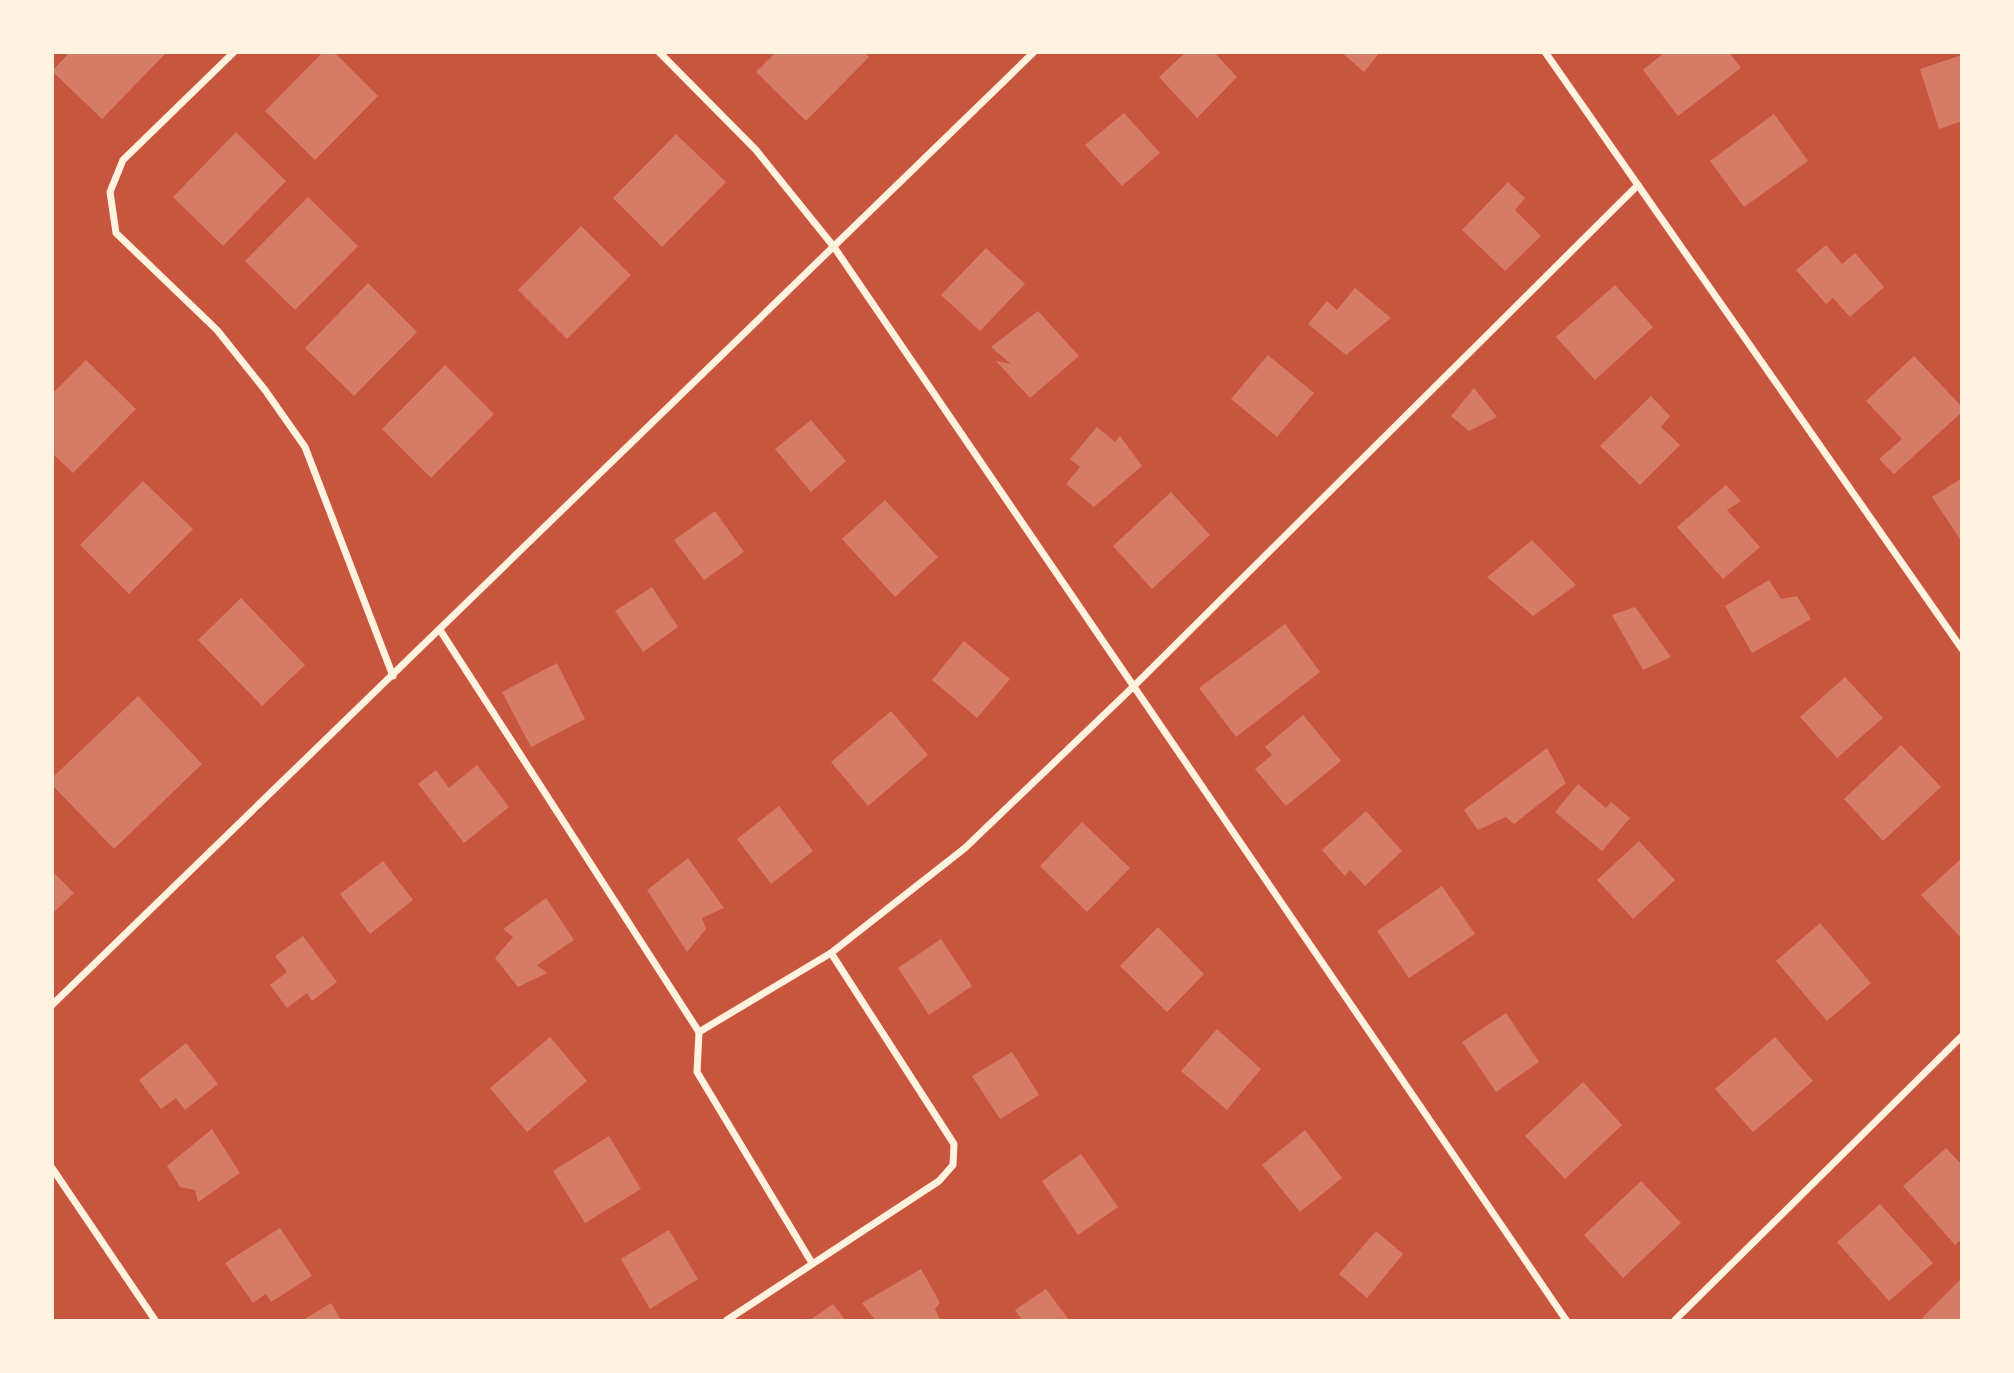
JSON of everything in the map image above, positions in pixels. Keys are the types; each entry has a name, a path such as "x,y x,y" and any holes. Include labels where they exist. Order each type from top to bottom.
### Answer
{"street":[{"path":"234,52 123,160 110,191 117,233 216,330 265,390 304,447 393,676"},
{"path":"659,52 756,150 834,247 1566,1321"},
{"path":"52,1005 1034,52"},
{"path":"1545,52 1962,649"},
{"path":"699,1032 831,953 964,848 1134,686 1638,185"},
{"path":"440,630 699,1032 697,1072 812,1263"},
{"path":"727,1321 939,1181 953,1165 954,1144 831,953"},
{"path":"1675,1321 1962,1036"},
{"path":"52,1168 155,1321"}],"building":[{"path":"70,52 162,52 164,55 102,119 52,71"},
{"path":"323,52 334,52 378,96 315,160 265,111"},
{"path":"776,52 865,52 869,57 806,121 756,72"},
{"path":"1186,52 1214,52 1237,77 1197,118 1159,77"},
{"path":"1341,52 1380,52 1364,72"},
{"path":"1665,52 1729,52 1741,68 1678,116 1643,70"},
{"path":"1962,55 1962,121 1939,129 1920,69"},
{"path":"1124,113 1160,153 1122,186 1085,145"},
{"path":"1774,114 1808,161 1744,207 1710,161"},
{"path":"236,132 286,181 223,246 173,197"},
{"path":"676,134 726,182 662,247 613,198"},
{"path":"1508,182 1525,198 1515,210 1541,236 1505,271 1462,230"},
{"path":"308,197 358,246 295,310 245,261"},
{"path":"581,226 631,275 567,339 518,290"},
{"path":"1826,245 1842,264 1855,253 1884,287 1850,317 1833,298 1826,304 1796,270"},
{"path":"986,248 1025,284 980,331 941,295"},
{"path":"368,283 417,332 354,396 305,348"},
{"path":"1615,285 1653,327 1595,380 1556,337"},
{"path":"1355,288 1391,318 1346,355 1308,324 1327,301 1337,310"},
{"path":"1038,311 1079,356 1030,398 996,361 1011,364 991,347"},
{"path":"1268,355 1314,393 1277,437 1231,399"},
{"path":"1914,356 1962,407 1962,412 1894,474 1879,459 1902,439 1866,401"},
{"path":"86,360 136,409 73,473 52,453 52,394"},
{"path":"445,365 494,414 431,478 382,429"},
{"path":"1474,388 1497,417 1469,431 1451,416"},
{"path":"1651,396 1670,416 1661,427 1680,445 1640,485 1600,446"},
{"path":"811,420 846,461 811,492 775,449"},
{"path":"1097,427 1115,442 1120,436 1142,466 1094,507 1066,484 1080,467 1070,459"},
{"path":"1962,478 1962,542 1932,497"},
{"path":"143,481 193,529 129,594 80,545"},
{"path":"1726,485 1741,501 1727,510 1760,547 1723,579 1677,527"},
{"path":"1171,492 1210,535 1152,589 1113,546"},
{"path":"885,500 938,557 895,597 842,539"},
{"path":"715,511 744,552 704,580 674,540"},
{"path":"1532,540 1576,585 1533,616 1487,577"},
{"path":"1769,580 1781,599 1797,596 1811,619 1752,653 1725,606"},
{"path":"652,587 678,627 643,652 615,611"},
{"path":"241,598 305,665 262,706 198,640"},
{"path":"1635,607 1671,657 1643,670 1612,615"},
{"path":"1285,624 1320,672 1236,737 1199,688"},
{"path":"964,641 1010,679 977,718 932,680"},
{"path":"557,663 585,719 531,747 502,692"},
{"path":"1845,677 1883,718 1837,758 1800,717"},
{"path":"138,696 202,764 114,849 52,785 52,778"},
{"path":"891,711 928,755 868,806 831,762"},
{"path":"1303,715 1341,761 1286,806 1255,769 1272,755 1265,747"},
{"path":"1901,745 1941,787 1883,841 1844,799"},
{"path":"1547,748 1566,783 1514,824 1506,817 1478,830 1464,810"},
{"path":"477,765 509,807 464,843 418,784 436,770 449,788"},
{"path":"1578,784 1606,808 1611,802 1630,818 1602,851 1555,812"},
{"path":"779,806 813,851 771,884 737,839"},
{"path":"1366,811 1402,851 1365,886 1350,870 1345,876 1322,850"},
{"path":"1082,822 1130,868 1087,912 1040,866"},
{"path":"1639,841 1675,880 1633,919 1597,880"},
{"path":"688,858 724,908 702,918 706,929 687,952 647,890"},
{"path":"1962,858 1962,939 1921,895"},
{"path":"383,861 413,900 370,934 340,894"},
{"path":"52,871 74,893 52,914"},
{"path":"1442,886 1475,934 1409,978 1377,931"},
{"path":"546,898 574,940 537,965 547,973 518,987 495,958 513,937 503,929"},
{"path":"1820,923 1871,983 1827,1021 1776,961"},
{"path":"1158,927 1204,974 1167,1012 1120,966"},
{"path":"303,936 337,982 312,1001 307,993 287,1008 270,985 287,972 275,956"},
{"path":"941,939 972,986 929,1015 898,968"},
{"path":"1506,1013 1539,1062 1496,1092 1462,1042"},
{"path":"1217,1029 1261,1069 1227,1110 1181,1071"},
{"path":"550,1037 587,1081 527,1132 490,1088"},
{"path":"1775,1037 1813,1081 1753,1132 1715,1089"},
{"path":"186,1043 218,1084 185,1110 176,1098 161,1109 139,1080"},
{"path":"1012,1052 1039,1095 1000,1119 972,1076"},
{"path":"1583,1082 1622,1125 1565,1179 1525,1136"},
{"path":"212,1129 240,1173 198,1202 195,1190 180,1187 167,1166"},
{"path":"1305,1130 1342,1178 1300,1212 1262,1165"},
{"path":"609,1136 641,1189 585,1223 553,1171"},
{"path":"1946,1148 1962,1165 1962,1239 1955,1245 1903,1186"},
{"path":"1081,1154 1118,1207 1078,1235 1042,1181"},
{"path":"1641,1181 1681,1223 1623,1278 1584,1235"},
{"path":"1880,1204 1933,1263 1889,1301 1837,1242"},
{"path":"280,1228 312,1276 271,1302 266,1294 253,1303 225,1263"},
{"path":"669,1230 698,1279 650,1309 621,1259"},
{"path":"1376,1231 1403,1254 1367,1298 1339,1274"},
{"path":"921,1269 940,1303 935,1309 940,1320 875,1320 862,1303"},
{"path":"1962,1278 1962,1320 1922,1318"},
{"path":"1046,1289 1069,1320 1022,1320 1015,1310"},
{"path":"331,1303 341,1320 303,1320"},
{"path":"833,1304 845,1320 810,1320"}]}
